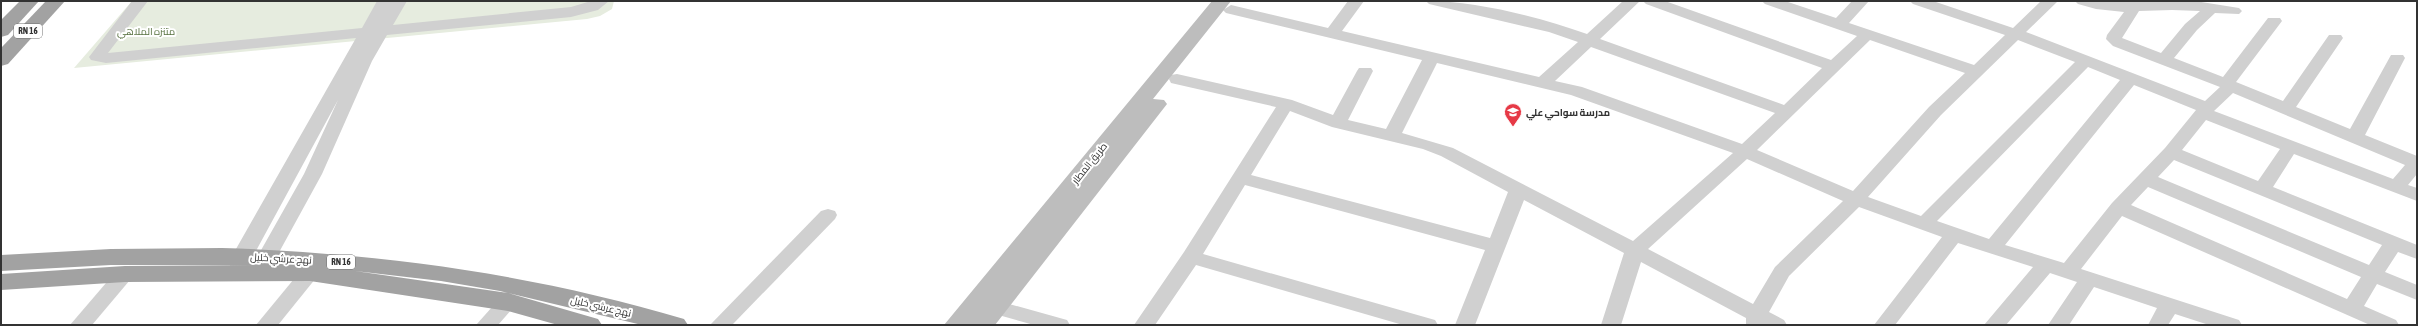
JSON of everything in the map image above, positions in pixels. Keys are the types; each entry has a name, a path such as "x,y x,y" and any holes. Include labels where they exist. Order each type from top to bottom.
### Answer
{"highway":[{"name":"RN 16","path":"5,26 30,1"},
{"name":"RN 16","path":"1,60 55,2"},
{"path":"1,47 20,29 55,2"},
{"name":"نهج عرشي خليل","path":"1,263 113,256 244,265 412,286 508,302 589,325"},
{"name":"نهج عرشي خليل","path":"1,282 244,265 267,256 442,273 513,286 675,325"}],"main road":[{"name":"طريق المطار","path":"957,325 984,311 1178,78 1227,5"},
{"name":"طريق المطار","path":"984,311 1227,5"}],"street":[{"path":"140,1 97,56 106,58 571,12 593,7 601,1"},
{"path":"267,256 313,174 364,61 385,1"},
{"path":"244,265 375,31 399,1"},
{"path":"1333,32 1356,1"},
{"path":"1434,1 1554,28 1787,112"},
{"path":"1544,82 1632,1"},
{"path":"1651,1 1834,67"},
{"path":"1773,1 1976,70"},
{"path":"1838,24 1862,1"},
{"path":"1918,1 2014,33 2130,79 2290,147 2417,195"},
{"path":"1757,320 1782,272 1856,198 1880,170 1976,70 2050,1"},
{"path":"2083,1 2103,7 2134,8 2186,5 2234,11"},
{"path":"1227,5 1431,58 1544,82 1628,108 1745,151 1856,198 1955,234 2232,325"},
{"path":"2134,8 2114,39 2119,43 2228,85 2417,163"},
{"path":"2164,60 2191,27 2211,9"},
{"path":"2068,272 2119,207 2171,152 2205,110 2228,85 2274,21"},
{"path":"1611,325 1634,251 1745,151 1868,34"},
{"path":"2286,109 2335,38"},
{"path":"1392,135 1431,58"},
{"path":"2355,137 2397,58"},
{"path":"1925,223 1974,171 2084,62"},
{"path":"1338,123 1365,71"},
{"path":"1178,78 1286,104 1338,123 1392,135 1448,152 1519,188 1757,320 1777,325"},
{"path":"1993,247 2130,79"},
{"path":"1144,325 1191,257 1286,104"},
{"path":"2262,189 2290,147"},
{"path":"2171,152 2417,252"},
{"path":"2396,187 2412,168 2417,168"},
{"path":"1241,178 1496,246"},
{"path":"2146,179 2417,293"},
{"path":"1465,325 1519,188"},
{"path":"2119,207 2359,316 2389,325"},
{"path":"720,325 828,214"},
{"path":"1884,325 1955,234"},
{"path":"2359,316 2375,275 2394,242"},
{"path":"1191,257 1428,325"},
{"path":"1994,325 2046,264"},
{"path":"266,325 310,273"},
{"path":"80,325 125,274"},
{"path":"2058,325 2089,279"},
{"path":"486,325 508,302"},
{"path":"2158,325 2170,304"},
{"path":"984,311 1060,325"}],"green space":[{"name":"متنزه الملاهي","path":"132,1 614,1 612,9 600,16 587,19 74,68"}],"place":[{"name":"مدرسة سواحي علي","path":"1513,127"}]}
